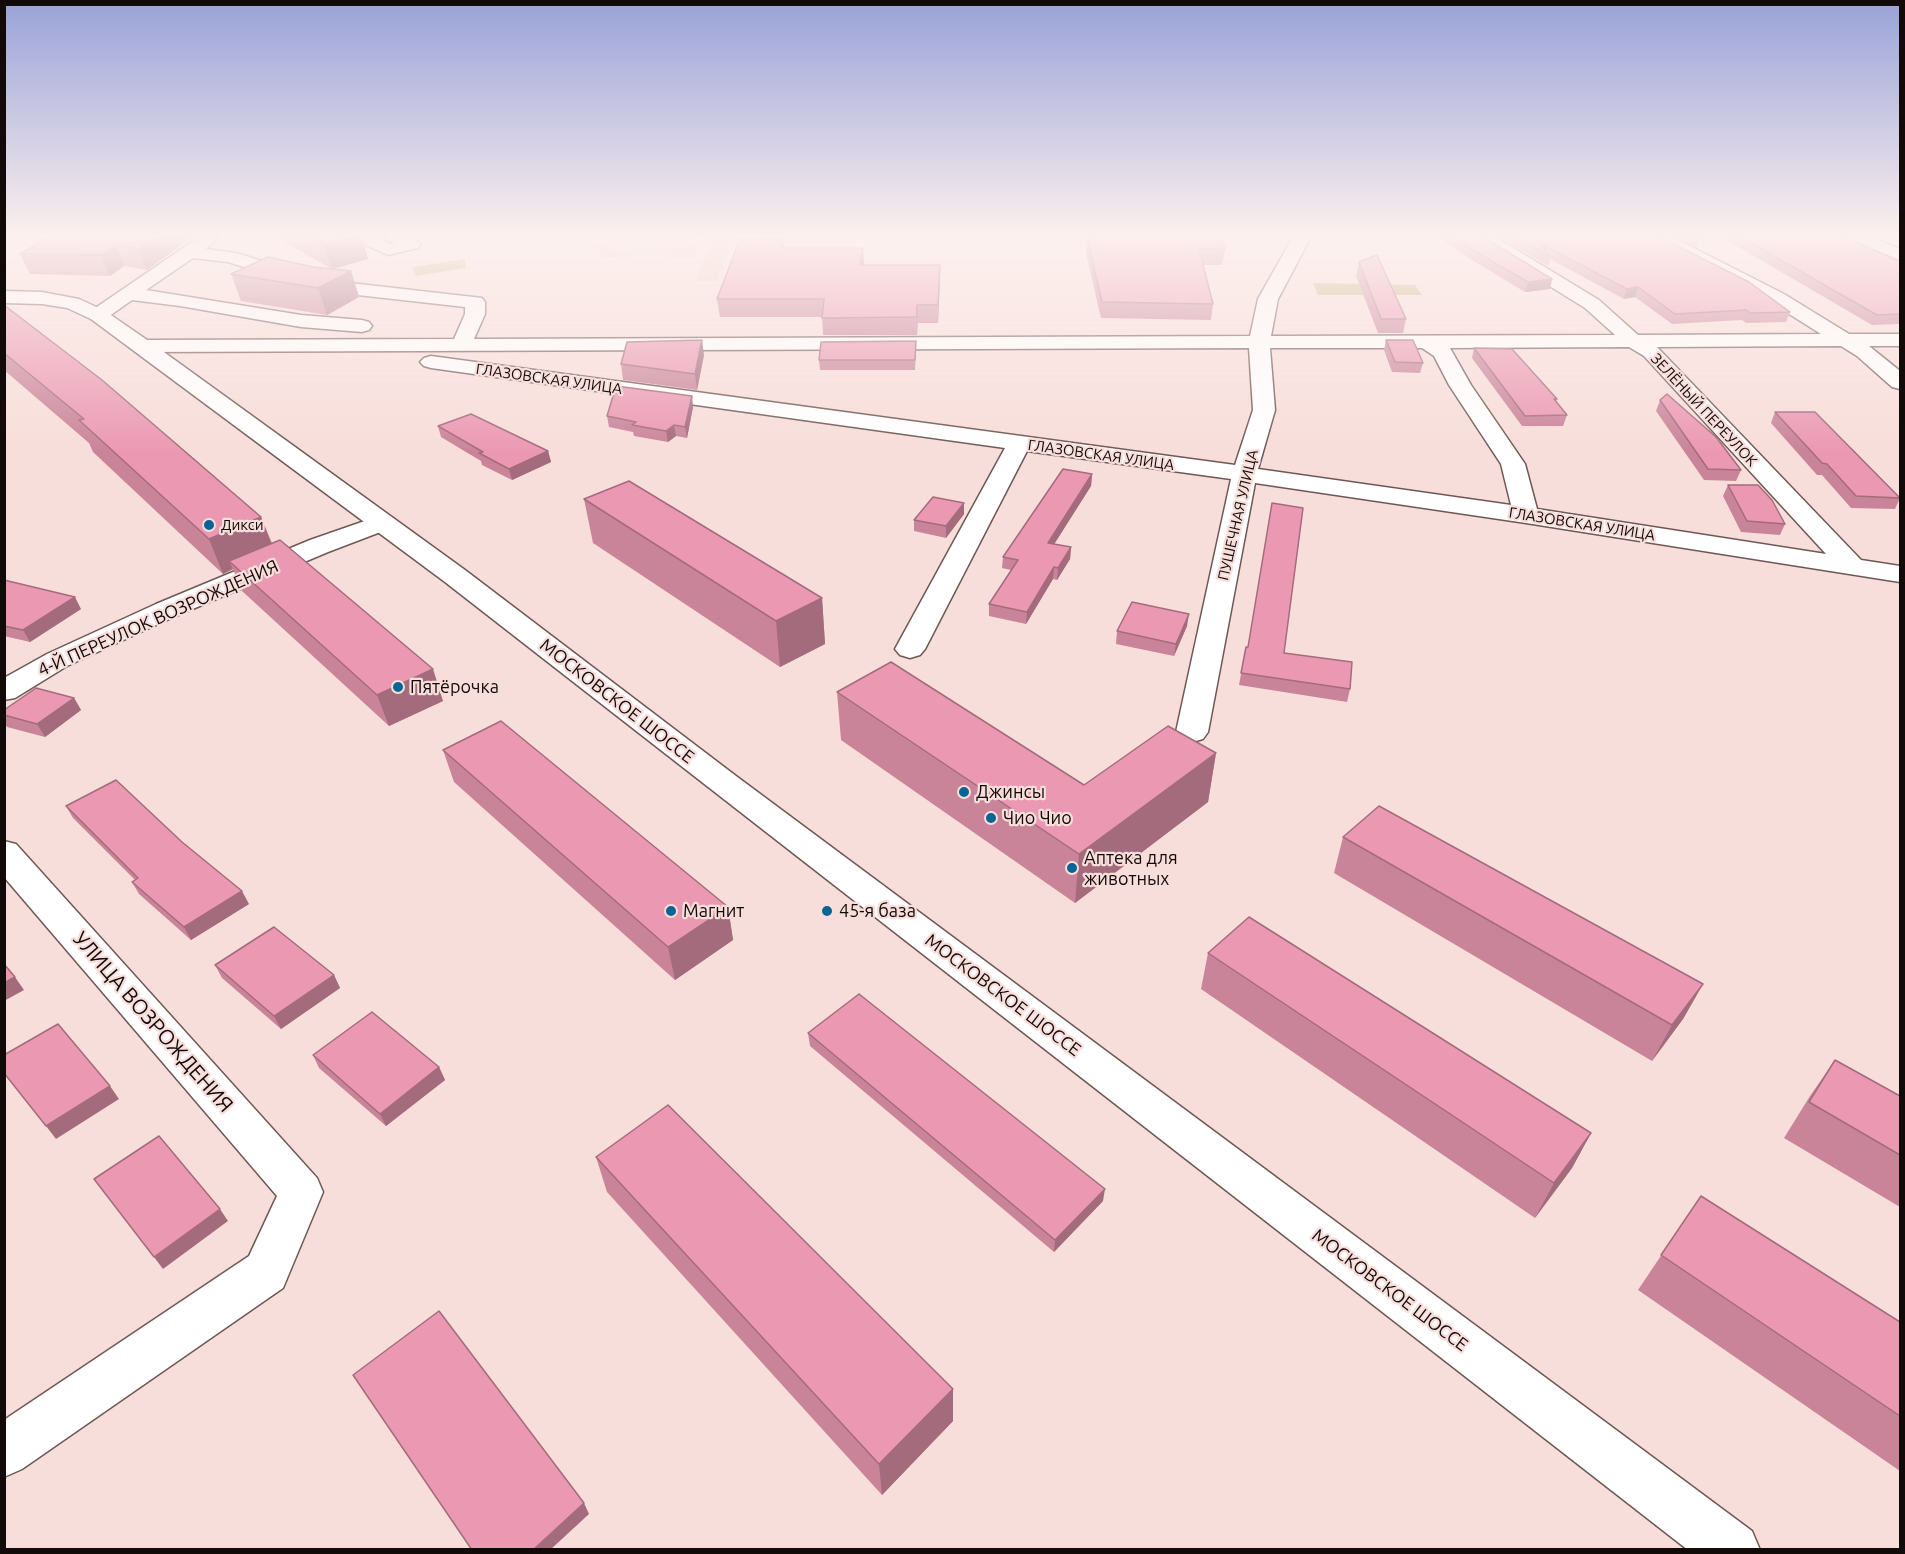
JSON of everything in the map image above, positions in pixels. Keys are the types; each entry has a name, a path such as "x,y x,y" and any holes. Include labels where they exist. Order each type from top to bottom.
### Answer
{"street":[{"name":"МОСКОВСКОЕ ШОССЕ","path":"79,308 98,315 142,346 382,523 1733,1550"},
{"path":"98,315 109,308"},
{"path":"223,308 301,321 404,328 470,326"},
{"path":"460,345 475,314 475,308"},
{"name":"ПУШЕЧНАЯ УЛИЦА","path":"1192,732 1244,474 1264,410 1259,343 1266,308"},
{"name":"ЗЕЛЁНЫЙ ПЕРЕУЛОК","path":"1596,308 1633,341 1651,352 1852,566"},
{"path":"1792,308 1864,352 1900,382"},
{"path":"142,346 1900,340"},
{"path":"1427,342 1443,352 1460,385 1513,464 1526,515"},
{"name":"ГЛАЗОВСКАЯ УЛИЦА","path":"301,346 1244,474 1526,515 1900,574"},
{"path":"910,649 1019,444"},
{"name":"4-Й ПЕРЕУЛОК ВОЗРОЖДЕНИЯ","path":"4,691 57,660 166,610 319,546 382,523"},
{"name":"УЛИЦА ВОЗРОЖДЕНИЯ","path":"4,853 301,1192 266,1272 4,1451"}],"building":[{"path":"4,308 7,308 102,380 261,517 209,539 79,420 84,419 4,353"},
{"path":"823,308 917,308 917,317 822,318"},
{"path":"1377,308 1401,308 1406,319 1381,319"},
{"path":"1666,308 1784,308 1790,312 1750,313 1746,310 1675,314"},
{"path":"1864,308 1900,308 1900,314 1877,315"},
{"path":"702,340 695,374 621,364 627,342"},
{"path":"1386,340 1413,340 1423,363 1395,362"},
{"path":"916,341 915,360 819,360 821,342"},
{"path":"1474,348 1512,349 1557,399 1554,399 1567,415 1525,416"},
{"path":"616,386 692,396 685,427 674,425 666,431 632,425 636,422 607,416"},
{"path":"1667,394 1716,437 1741,470 1708,469 1660,400"},
{"path":"1775,412 1815,412 1900,498 1856,496"},
{"path":"471,414 548,451 509,469 479,453 483,452 438,426"},
{"path":"1063,469 1092,474 1048,543 1071,547 1058,568 1054,567 1027,612 989,604 1018,560 1003,557"},
{"path":"629,481 822,598 776,621 584,499"},
{"path":"1728,485 1758,485 1772,500 1785,524 1747,521"},
{"path":"933,497 964,503 946,526 914,520"},
{"path":"1272,503 1303,508 1284,653 1352,662 1350,689 1241,673 1246,647 1248,647"},
{"path":"280,540 433,669 377,695 229,561"},
{"path":"4,580 75,597 23,630 4,626"},
{"path":"1132,602 1189,614 1176,644 1117,631"},
{"path":"891,662 1084,785 1168,726 1216,753 1079,854 837,692"},
{"path":"36,688 74,698 37,724 4,715 4,710"},
{"path":"501,721 728,907 668,947 443,750"},
{"path":"116,780 182,842 242,891 184,927 132,882 138,878 66,806"},
{"path":"1379,806 1703,984 1672,1025 1343,837"},
{"path":"1249,917 1591,1133 1554,1183 1208,953"},
{"path":"274,927 334,975 274,1016 215,965"},
{"path":"4,964 15,977 4,983"},
{"path":"859,994 1105,1189 1055,1240 808,1033"},
{"path":"372,1012 439,1067 380,1114 313,1055"},
{"path":"58,1024 110,1086 46,1126 4,1073 4,1055"},
{"path":"1835,1060 1900,1096 1900,1155 1809,1102"},
{"path":"668,1105 953,1389 879,1464 596,1157"},
{"path":"159,1136 220,1209 154,1257 94,1179"},
{"path":"1701,1196 1900,1322 1900,1416 1661,1255"},
{"path":"439,1311 584,1503 533,1550 472,1550 353,1375"}],"place":[{"name":"Дикси","path":"209,525"},
{"name":"Пятёрочка","path":"398,687"},
{"name":"Джинсы","path":"964,792"},
{"name":"Чио Чио","path":"991,818"},
{"name":"Аптека для животных","path":"1072,868"},
{"name":"Магнит","path":"671,911"},
{"name":"45-я база","path":"827,911"}]}
